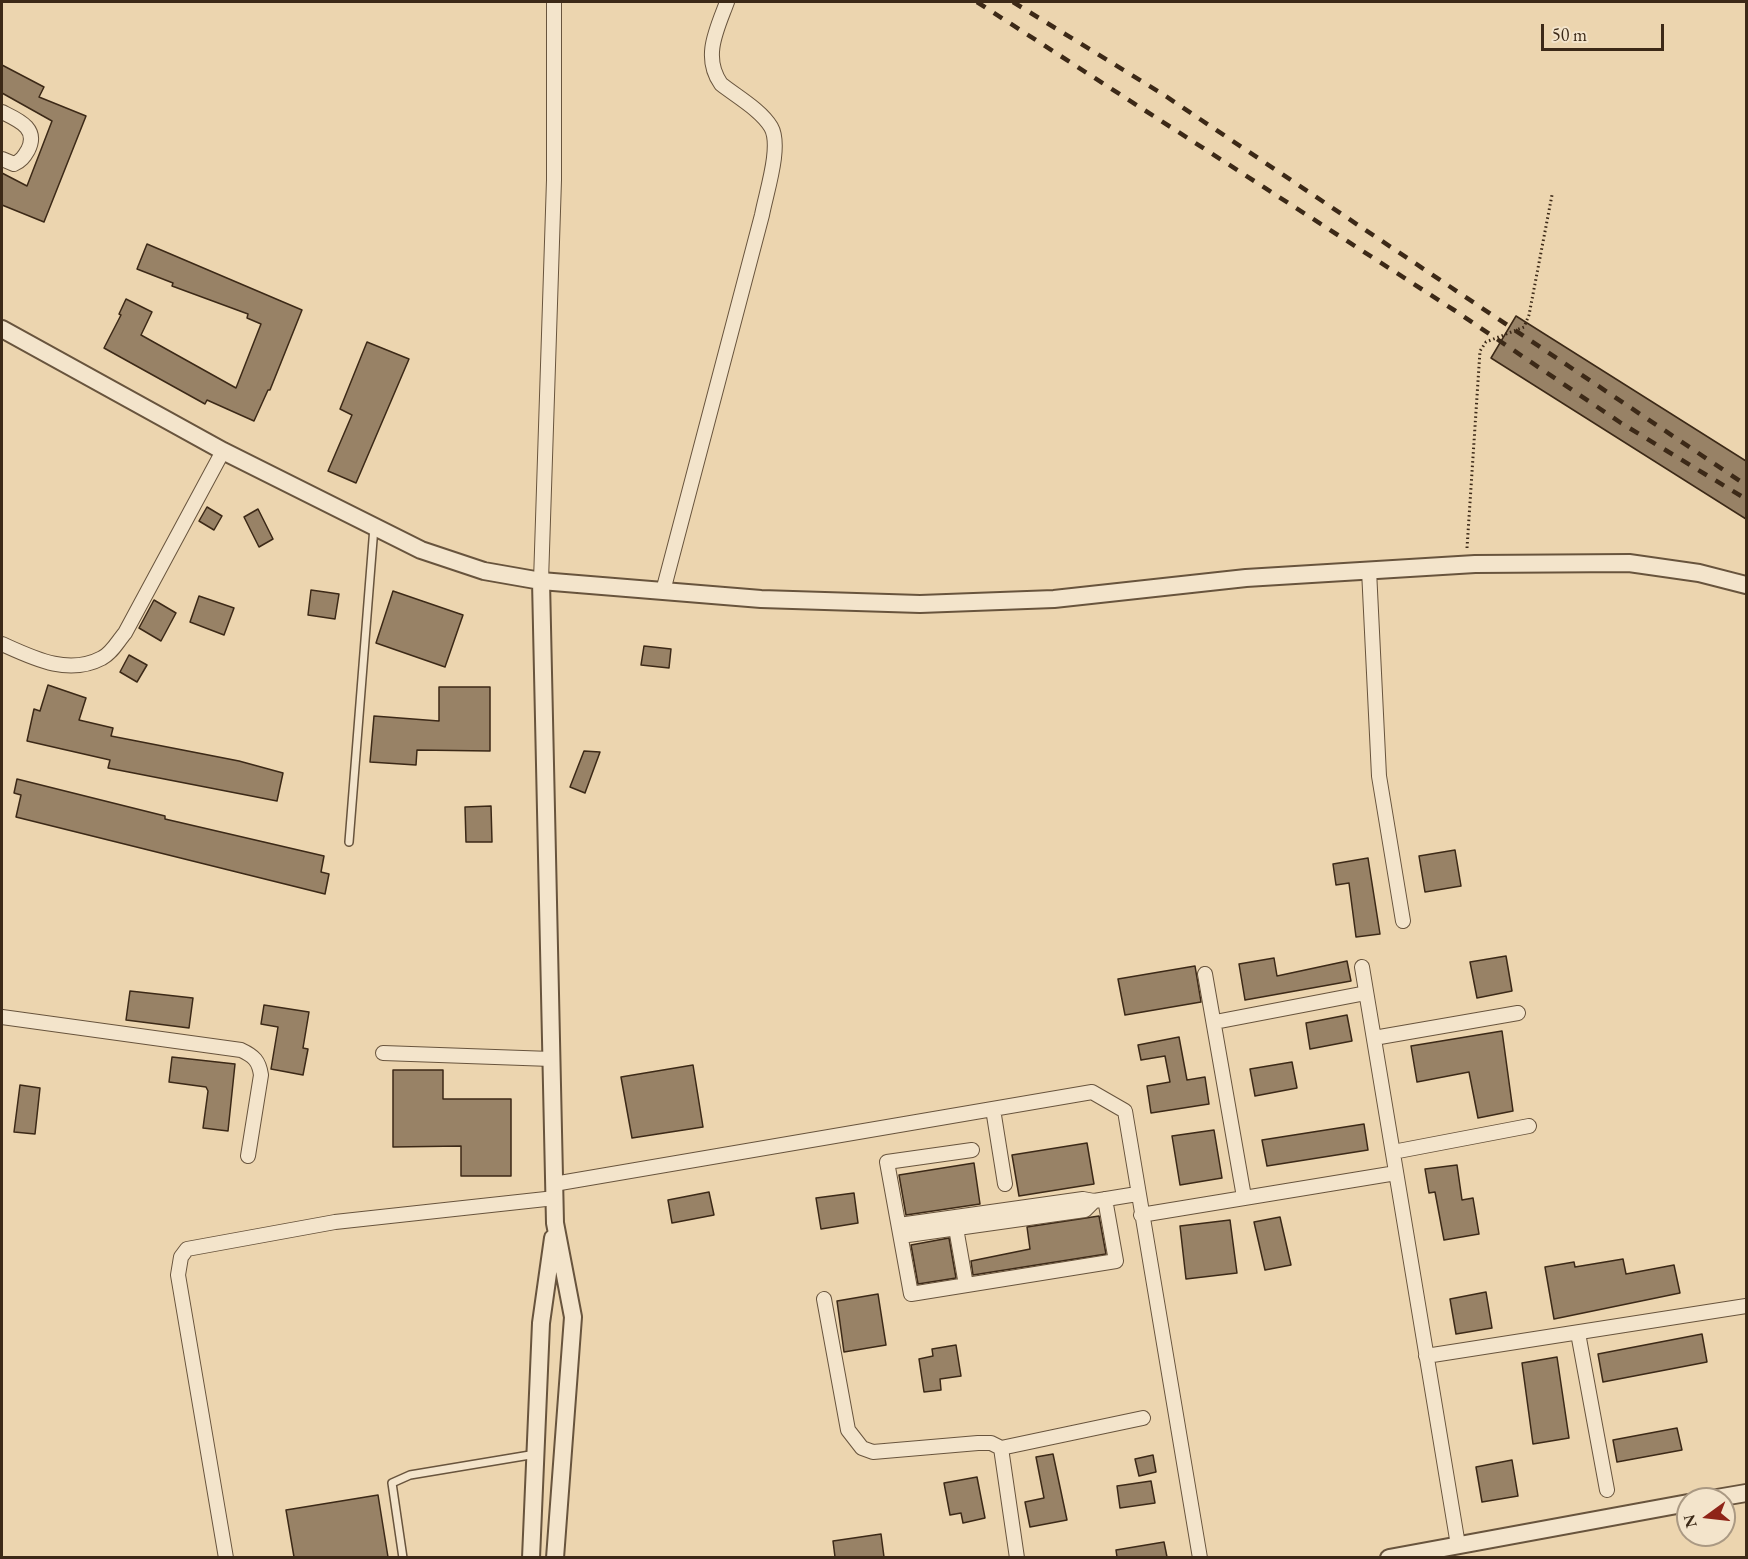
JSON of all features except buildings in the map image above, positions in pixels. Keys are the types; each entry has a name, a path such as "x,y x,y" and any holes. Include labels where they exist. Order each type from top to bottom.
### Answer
{"street":[{"path":"531,1557 541,1323 555,1223 541,581 554,180 554,2"},
{"path":"663,591 762,215 774,153 775,138 771,126 721,84 715,75 710,56 727,2"},
{"path":"2,112 24,123 30,129 32,137 31,144 20,161 14,164 2,159"},
{"path":"2,329 223,451 420,550 484,571 541,581 761,599 943,603 1054,599 1246,578 1370,570 1466,565 1629,563 1699,573 1746,585"},
{"path":"2,644 29,656 63,666 82,665 109,654 125,633 223,451"},
{"path":"1370,570 1379,776 1403,921"},
{"path":"1362,967 1458,1545"},
{"path":"1205,974 1244,1197"},
{"path":"1215,1022 1366,993"},
{"path":"1374,1038 1518,1013"},
{"path":"2,1017 241,1050 250,1054 259,1065 261,1075 248,1156"},
{"path":"383,1053 551,1059"},
{"path":"226,1557 178,1275 181,1257 187,1249 335,1222 555,1191 1092,1092 1125,1111 1140,1215 1200,1557"},
{"path":"993,1109 1005,1184"},
{"path":"1393,1152 1529,1126"},
{"path":"972,1150 887,1162 911,1294 1116,1262 1100,1200"},
{"path":"1140,1215 1396,1173"},
{"path":"900,1231 1083,1198 1100,1200 1137,1194"},
{"path":"900,1231 956,1228 1085,1210 1100,1200"},
{"path":"555,1223 573,1317 555,1557"},
{"path":"956,1228 966,1285"},
{"path":"824,1299 848,1430 862,1448 873,1452 886,1452 991,1443 1001,1448 1143,1418"},
{"path":"1426,1356 1746,1305"},
{"path":"1578,1333 1607,1490"},
{"path":"1001,1448 1017,1557"},
{"path":"1389,1557 1676,1505"}],"lane":[{"path":"349,842 374,527"},
{"path":"403,1557 392,1483 410,1475 536,1454"}],"path":[{"path":"1466,565 1480,351 1486,342 1524,327 1529,315 1552,195"}],"railway":[{"path":"977,2 1454,310 1621,423 1746,499"},
{"path":"1013,2 1164,95 1746,485"}]}
